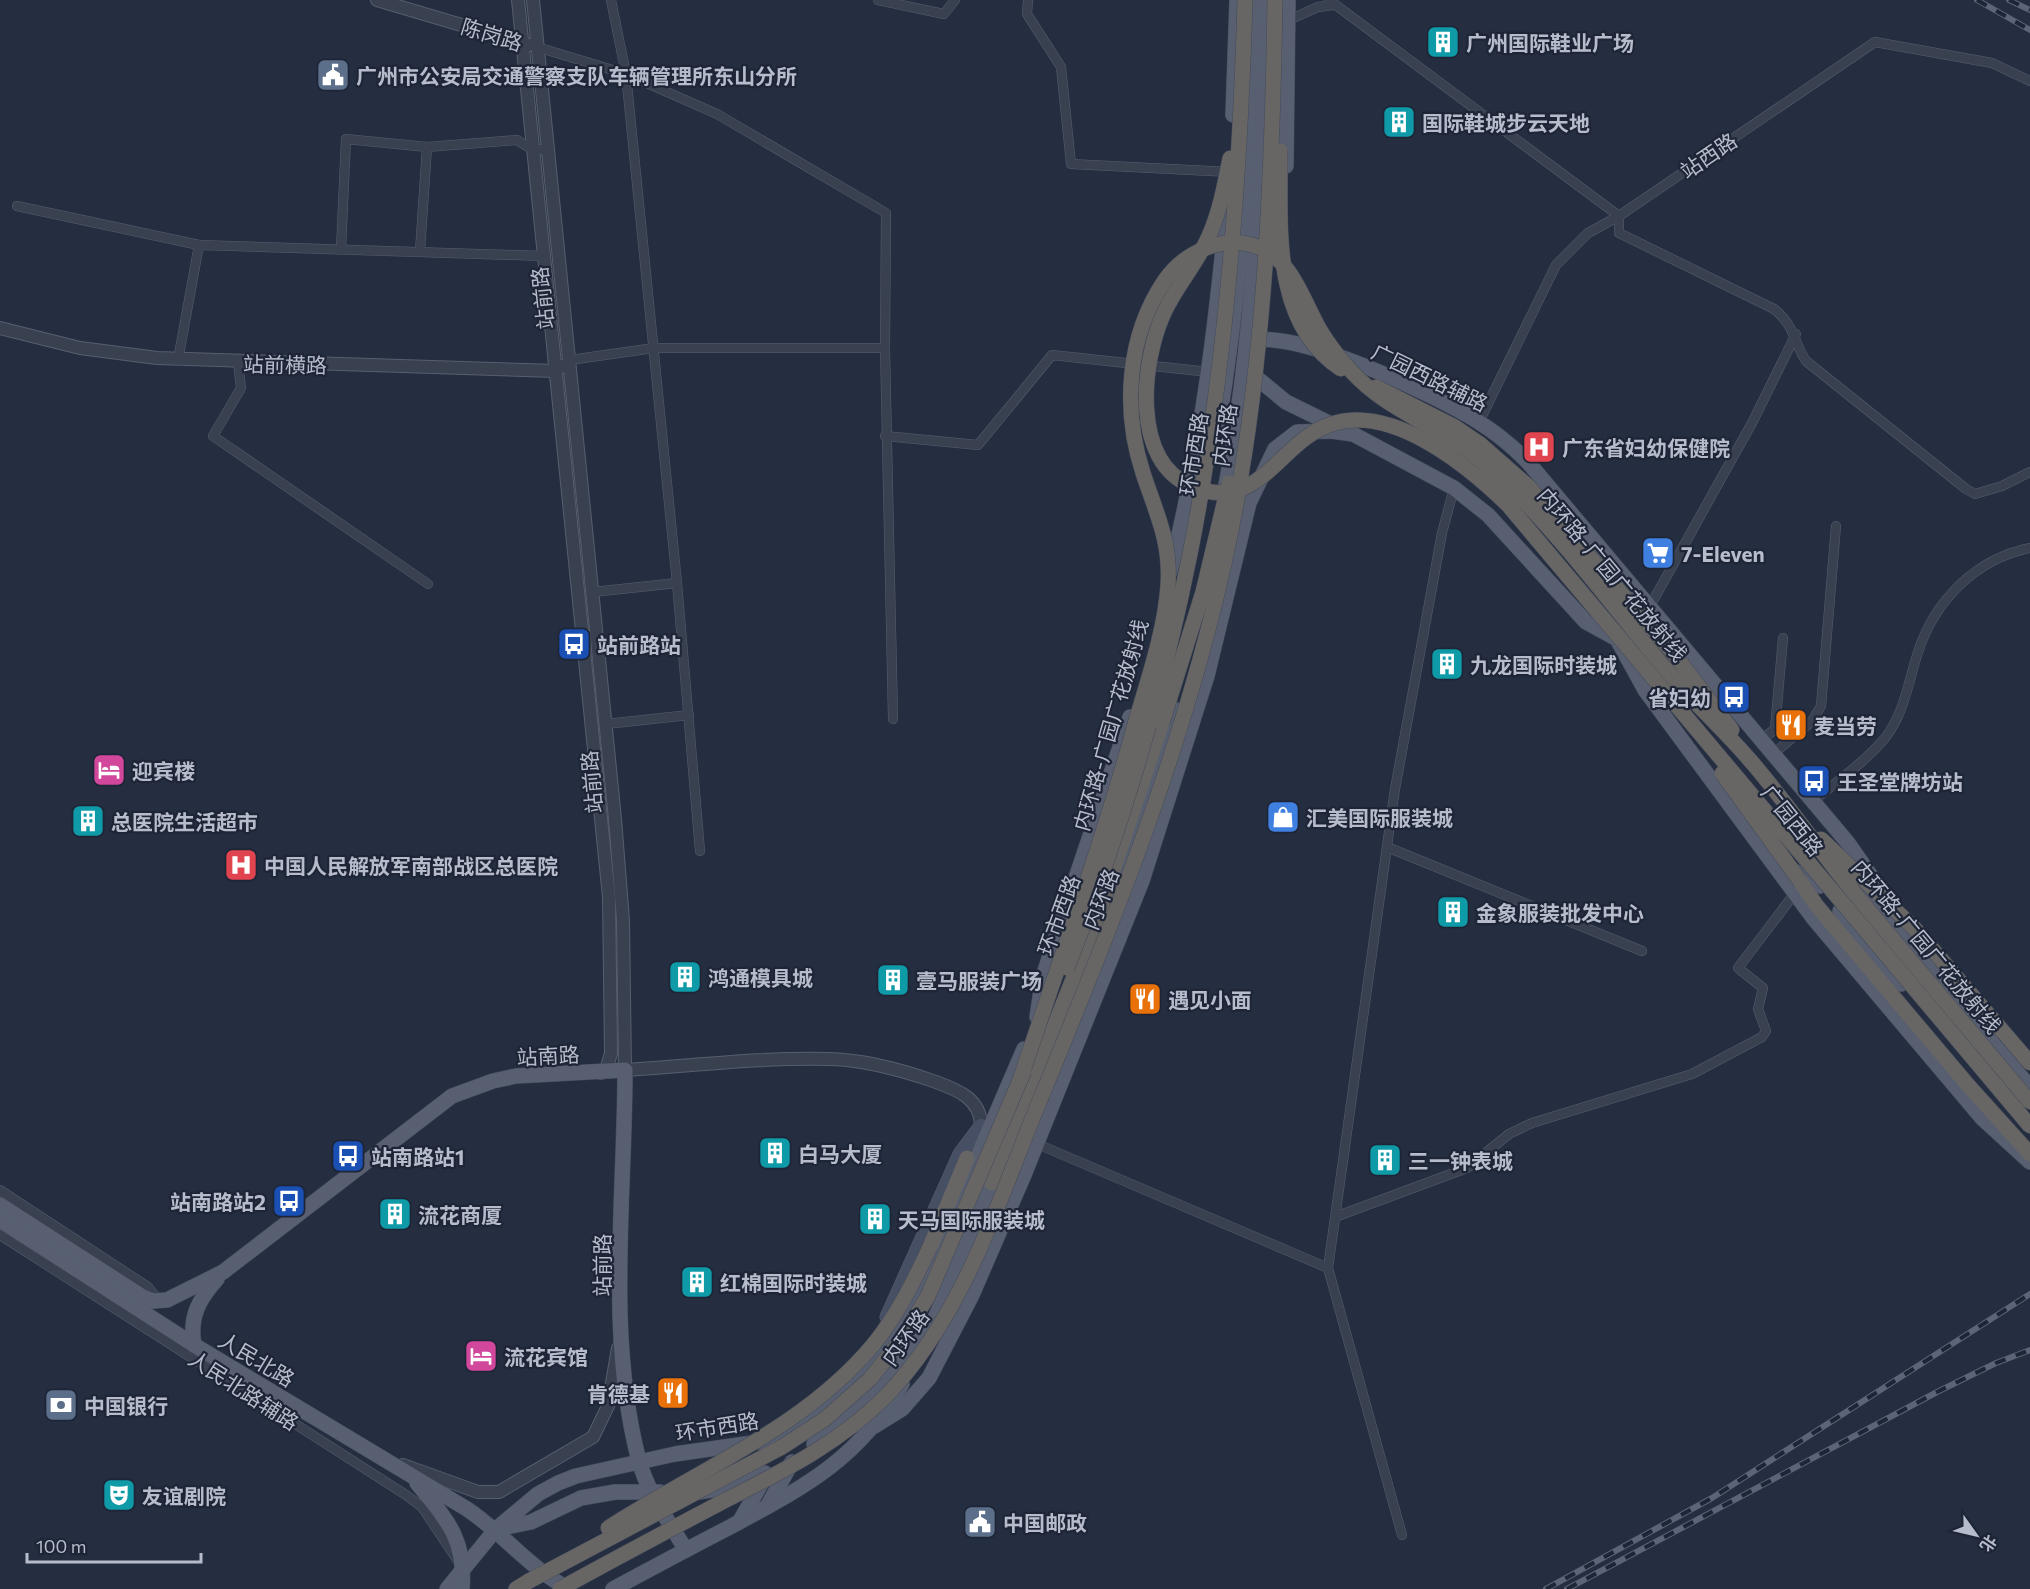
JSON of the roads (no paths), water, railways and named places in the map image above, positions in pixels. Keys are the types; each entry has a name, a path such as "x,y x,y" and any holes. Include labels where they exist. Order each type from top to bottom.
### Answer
{"highway":[{"name":"内环路","path":"516,1589 789,1443 842,1406 870,1378 901,1340 928,1296 1075,949 1106,859 1148,721 1178,609 1197,518 1223,332 1242,96 1245,0"},
{"name":"内环路","path":"560,1589 778,1474 840,1437 902,1379 940,1326 985,1233 1114,921 1149,829 1201,652 1224,564 1242,463 1248,371 1267,231 1277,0"},
{"path":"1277,0 1283,252 1289,293 1300,325 1314,344 1336,366 1455,427 1488,450 1529,487 1688,673 1725,720 1750,760"},
{"name":"内环路","path":"1148,370 1162,317 1200,253 1214,222 1242,96"},
{"name":"内环路-广园广花放射线","path":"1020,1080 1119,780 1164,614 1168,553 1165,534 1142,471 1133,435 1132,371 1142,329 1154,298 1179,263 1198,251 1219,245 1245,244 1258,247 1277,260 1300,289 1325,337 1351,371 1382,400 1465,449 1514,490 1675,681 1750,760 1858,897 2030,1102"},
{"name":"内环路-广园广花放射线","path":"1148,370 1148,413 1154,449 1172,475 1181,482 1203,490 1221,493 1244,489 1264,476 1308,437 1340,422 1358,419 1386,424 1434,447 1473,473 1508,505 2030,1126"},
{"path":"992,1183 1118,861 1188,639 1211,560 1248,371"},
{"path":"1666,695 1816,905 1967,1084 2030,1154"},
{"path":"1791,811 1907,921 2030,1063"},
{"path":"529,1581 644,1505 768,1433 826,1392 860,1360 887,1326 930,1247 967,1158"}],"main road":[{"path":"1035,1026 1043,977 1116,759 1155,633 1184,516 1209,372 1230,172 1237,0"},
{"name":"环市西路","path":"613,1589 767,1507 832,1467 873,1427 895,1383 938,1311 1073,1000 1115,890 1152,781 1184,669 1219,522 1248,371 1246,344 1252,211 1255,0"},
{"name":"环市西路","path":"463,1571 496,1529 538,1494 558,1483 576,1476 675,1454 766,1441 798,1426 835,1400 872,1364 900,1324 922,1286 1068,951 1159,703 1177,640 1199,542 1252,211 1263,118 1266,0"},
{"path":"1288,0 1287,292 1291,309 1308,330 1376,370"},
{"path":"1263,118 1286,161"},
{"path":"1252,211 1286,161"},
{"name":"广园西路辅路","path":"1230,355 1246,344 1261,339 1288,342 1376,370 1479,422 1515,449 1539,473 1871,876 1903,937"},
{"path":"1211,352 1230,355 1286,402 1353,434 1454,488 1496,522 1586,622 1617,639 1645,690 1795,893 1982,1118 2030,1162"},
{"path":"1206,389 1224,391"},
{"path":"873,1427 892,1416 914,1398 929,1378 959,1321 1024,1175 1142,881 1207,676 1249,503 1275,450 1286,438 1297,432 1330,431 1353,434"},
{"path":"1155,633 1177,640"},
{"name":"广园西路","path":"1673,636 1656,650 2030,1087"},
{"name":"广园西路","path":"1617,639 1820,886 2030,1135"},
{"path":"1184,669 1207,676"},
{"path":"1116,759 1135,765"},
{"path":"1770,857 1820,886"},
{"name":"站南路","path":"47,1228 143,1297 160,1302 185,1293 223,1272 452,1096 493,1081 516,1076 625,1070"},
{"name":"站前路","path":"625,1070 625,1150 620,1252 626,1386 640,1462 652,1492 686,1550"},
{"path":"855,1382 870,1354 960,1154 1006,1091"},
{"path":"967,1158 981,1126"},
{"path":"0,1205 47,1228"},
{"name":"人民北路","path":"0,1220 97,1289 194,1345 272,1400 379,1457 496,1529 536,1568 569,1589"},
{"path":"194,1345 192,1324 198,1303 223,1272"},
{"path":"872,1364 914,1398"},
{"path":"496,1529 531,1522 581,1498 615,1492 704,1492 723,1488 767,1472 794,1457 895,1383"},
{"path":"767,1507 794,1457"},
{"path":"740,1521 767,1472"},
{"path":"410,1475 458,1539 463,1571 462,1589"},
{"path":"723,1488 740,1521"},
{"path":"447,1589 463,1571"},
{"path":"453,1589 463,1571"}],"street":[{"name":"陈岗路","path":"377,0 537,47"},
{"name":"站前路","path":"518,0 609,897 611,1053 607,1067 601,1073"},
{"name":"站前路","path":"533,0 606,724 623,920 625,1070"},
{"path":"611,0 627,74 677,583 700,851"},
{"path":"878,0 944,14 955,0"},
{"path":"1028,0 1027,14 1061,67 1071,164 1230,172"},
{"path":"1266,29 1288,25 1318,7 1331,3 1356,18 1619,216 1619,233 1774,309 1785,318 1796,334 1806,361 1966,489 1975,494 2002,486 2030,472"},
{"name":"站西路","path":"1479,422 1556,265 1588,233 1619,216 1875,42 1992,63 2030,81"},
{"path":"537,47 627,74 717,114 886,213 885,436 893,719"},
{"path":"340,249 346,139 428,147 517,140 533,150 548,148"},
{"path":"420,251 428,147"},
{"path":"17,206 199,245 544,256"},
{"path":"178,360 199,245"},
{"name":"站前横路","path":"0,328 88,349 178,360 556,371"},
{"path":"1649,608 1746,432 1796,334"},
{"path":"556,371 570,360 654,348 885,348"},
{"path":"885,436 978,445 1052,355 1209,372"},
{"path":"238,363 242,388 213,436 428,584"},
{"path":"1402,1535 1328,1268 1387,847 1418,660 1442,532 1454,488"},
{"path":"1772,755 1812,721 1821,706 1836,526"},
{"path":"1812,802 1885,738 1896,720 1918,651 1930,624 1948,597 1967,577 1987,562 2030,548"},
{"path":"593,592 677,583"},
{"path":"1760,741 1775,729 1783,638"},
{"path":"606,724 689,715"},
{"path":"1387,847 1642,951"},
{"path":"1335,1217 1467,1168 1509,1134 1532,1123 1692,1074 1762,1037 1766,1031 1758,1009 1762,988 1738,968 1795,893"},
{"name":"站南路","path":"625,1070 830,1059 870,1063 907,1072 959,1091 977,1107 981,1126"},
{"path":"1035,1143 1328,1268"},
{"path":"0,1190 47,1228"},
{"name":"人民北路辅路","path":"0,1234 97,1289 272,1400 422,1508 463,1571"},
{"path":"379,1457 478,1492 489,1494 508,1487 593,1437 608,1406 622,1323"}],"railway":[{"path":"1977,0 2030,30"},
{"path":"2009,0 2030,10"},
{"path":"1546,1589 1712,1498 2030,1294"},
{"path":"1567,1589 1939,1391 1996,1363 2030,1350"}],"place":[{"name":"广州国际鞋业广场","path":"1443,42"},
{"name":"广州市公安局交通警察支队车辆管理所东山分所","path":"333,75"},
{"name":"国际鞋城步云天地","path":"1399,122"},
{"name":"广东省妇幼保健院","path":"1539,447"},
{"name":"7-Eleven","path":"1658,553"},
{"name":"站前路站","path":"574,644"},
{"name":"九龙国际时装城","path":"1447,664"},
{"name":"省妇幼","path":"1734,697"},
{"name":"麦当劳","path":"1791,725"},
{"name":"迎宾楼","path":"109,770"},
{"name":"王圣堂牌坊站","path":"1814,781"},
{"name":"汇美国际服装城","path":"1283,817"},
{"name":"总医院生活超市","path":"88,821"},
{"name":"中国人民解放军南部战区总医院","path":"241,865"},
{"name":"金象服装批发中心","path":"1453,912"},
{"name":"鸿通模具城","path":"685,977"},
{"name":"壹马服装广场","path":"893,980"},
{"name":"遇见小面","path":"1145,999"},
{"name":"白马大厦","path":"775,1153"},
{"name":"站南路站1","path":"348,1156"},
{"name":"三一钟表城","path":"1385,1160"},
{"name":"站南路站2","path":"289,1201"},
{"name":"流花商厦","path":"395,1214"},
{"name":"天马国际服装城","path":"875,1219"},
{"name":"红棉国际时装城","path":"697,1282"},
{"name":"流花宾馆","path":"481,1356"},
{"name":"肯德基","path":"673,1393"},
{"name":"中国银行","path":"61,1405"},
{"name":"友谊剧院","path":"119,1495"},
{"name":"中国邮政","path":"980,1522"}]}
